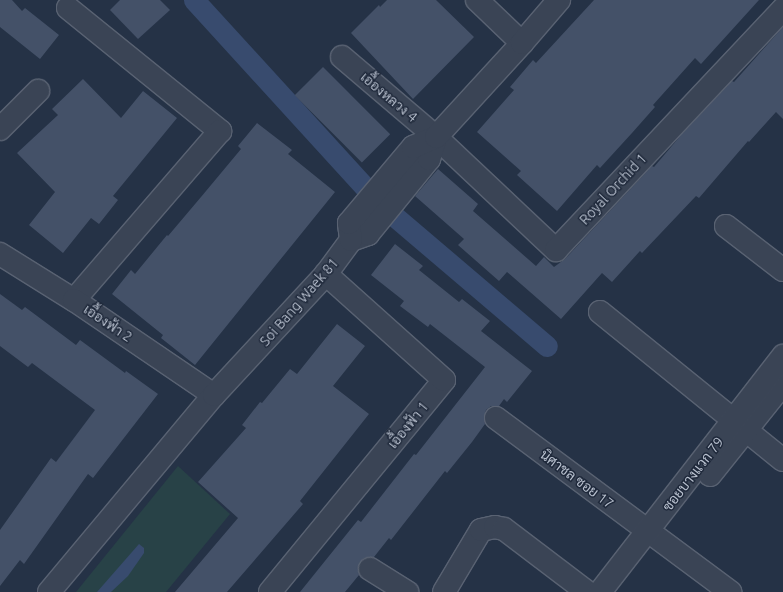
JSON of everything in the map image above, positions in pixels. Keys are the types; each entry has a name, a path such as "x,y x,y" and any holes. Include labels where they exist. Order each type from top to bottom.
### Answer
{"street":[{"path":"477,0 522,43"},
{"path":"436,137 559,0"},
{"path":"68,8 220,131 74,300"},
{"name":"Royal Orchid 1","path":"436,137 556,250 783,9"},
{"name":"เอื้องหลวง 4","path":"342,57 436,137"},
{"path":"0,129 38,91"},
{"name":"Soi Bang Waek 81","path":"49,592 214,395 326,274 356,232 436,137"},
{"path":"726,226 783,270"},
{"name":"เอื้องฟ้า 2","path":"0,254 74,300 214,395"},
{"name":"เอื้องฟ้า 1","path":"270,592 444,380 326,274"},
{"path":"600,312 783,460"},
{"name":"ซอยบางแวก 79","path":"600,592 653,535 741,426 783,356"},
{"path":"741,426 783,384"},
{"name":"นิศาชล ซอย 17","path":"496,418 730,592"},
{"path":"444,592 481,530 496,527 504,529 587,592"},
{"path":"616,592 653,535"},
{"path":"370,568 407,592"}],"green space":[{"path":"178,466 230,514 166,592 76,592"}],"water":[{"path":"139,544 144,548 144,553 128,576 111,592 97,592"}],"building":[{"path":"0,0 12,0 22,11 25,8 59,35 40,59 0,27"},
{"path":"120,0 160,0 170,10 138,39 110,10"},
{"path":"387,0 436,0 474,37 413,99 351,33 379,5 380,7"},
{"path":"594,0 759,0 701,64 695,58 653,105 655,107 632,133 600,168 597,165 557,211 517,175 521,171 477,132 514,90 510,87 533,60 536,63"},
{"path":"783,27 783,119 776,112 749,142 748,141 699,198 696,196 642,253 640,251 612,282 602,273 561,319 507,272 499,281 458,245 464,239 415,196 438,169 478,204 473,211 536,266 544,257 554,267 565,259 652,166 654,167 682,134 732,81 734,82"},
{"path":"323,67 390,134 362,162 295,95"},
{"path":"83,79 121,118 143,91 177,118 113,196 118,200 99,224 91,218 63,253 29,225 55,192 17,153 58,115 52,109"},
{"path":"257,123 292,150 288,154 335,192 195,365 161,338 163,335 112,294 131,270 135,274 167,235 168,236 241,149 238,146"},
{"path":"395,244 423,266 419,270 459,302 462,299 490,321 481,331 532,371 507,402 504,399 499,406 491,406 486,410 484,417 485,424 472,442 447,473 445,471 391,540 389,538 374,557 364,558 360,562 358,568 359,575 345,592 300,592 358,520 361,522 485,367 430,324 428,327 400,306 404,301 371,275"},
{"path":"0,294 22,310 25,307 76,345 80,340 125,373 126,371 158,394 93,478 88,474 24,564 20,560 0,586 0,530 51,458 56,462 95,410 32,363 28,367 0,346"},
{"path":"337,324 365,346 333,386 369,414 300,501 303,504 227,592 175,592 238,518 198,482 246,428 242,425 260,402 262,403 290,369 297,374"}],"waterway":[{"path":"194,0 380,204 547,346"}]}
